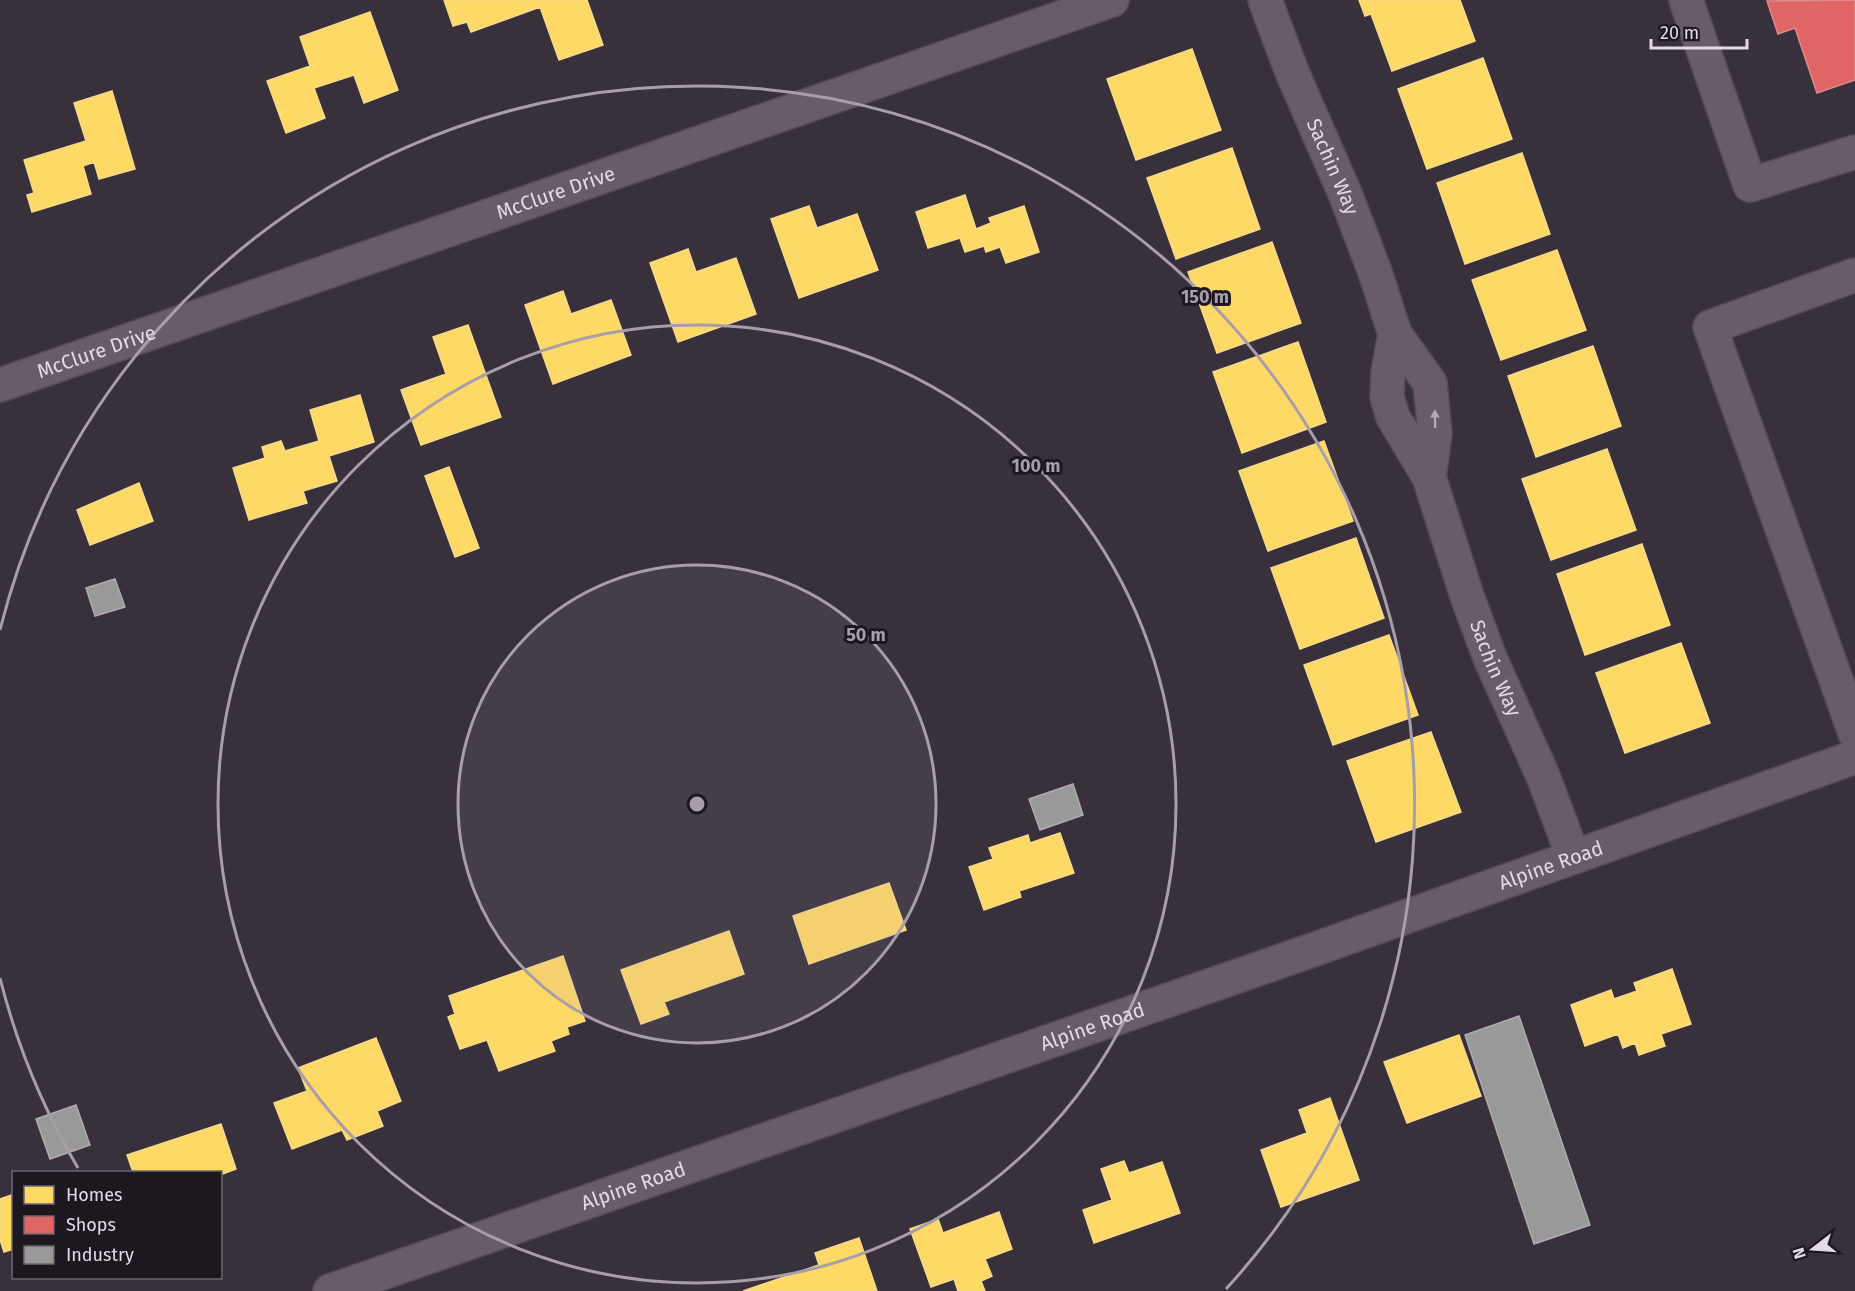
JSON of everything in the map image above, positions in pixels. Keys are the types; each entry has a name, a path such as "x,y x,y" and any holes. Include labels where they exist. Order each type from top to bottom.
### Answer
{"street":[{"name":"McClure Drive","path":"0,385 1112,0"},
{"name":"Sachin Way","path":"1265,0 1292,72 1371,261 1395,334 1431,383 1435,434 1429,477"},
{"path":"1686,0 1750,185 1855,152"},
{"path":"1855,275 1710,327 1855,733"},
{"name":"Sachin Way","path":"1395,334 1388,372 1388,397 1393,417 1429,477 1463,586 1490,658 1543,776 1574,856"},
{"name":"Alpine Road","path":"330,1291 1282,961 1855,758"}],"building: Homes":[{"path":"444,0 587,0 603,45 559,60 540,7 471,32 467,22 453,26"},
{"path":"1359,0 1460,0 1475,41 1392,71 1371,14 1365,16"},
{"path":"370,12 398,90 364,103 354,75 314,88 325,118 286,133 267,81 310,66 300,37"},
{"path":"1192,49 1221,130 1136,160 1107,79"},
{"path":"1483,58 1512,139 1427,169 1398,89"},
{"path":"112,91 135,169 99,179 94,162 83,166 91,194 32,212 27,195 34,193 24,160 86,141 74,103"},
{"path":"1232,148 1260,229 1176,259 1147,178"},
{"path":"1522,153 1550,234 1465,264 1437,183"},
{"path":"965,195 976,229 991,223 989,218 1024,206 1039,252 1006,263 1000,247 986,252 984,246 965,252 960,238 928,248 916,212"},
{"path":"809,206 817,228 857,214 878,270 799,298 771,219"},
{"path":"1272,242 1301,323 1217,353 1188,272"},
{"path":"688,249 696,272 736,258 756,314 678,342 650,263"},
{"path":"1557,250 1586,330 1501,360 1472,280"},
{"path":"563,291 571,314 611,300 631,355 553,384 525,305"},
{"path":"468,325 501,417 421,445 401,390 446,374 433,337"},
{"path":"1298,342 1326,422 1242,453 1213,372"},
{"path":"1593,346 1621,426 1536,457 1508,376"},
{"path":"360,395 374,442 329,456 337,481 303,491 307,503 249,520 233,468 265,458 262,447 281,441 285,451 319,441 310,410"},
{"path":"1324,441 1353,521 1268,551 1239,471"},
{"path":"1607,449 1636,530 1551,560 1522,479"},
{"path":"449,467 479,548 455,557 425,476"},
{"path":"139,483 153,521 90,545 77,510"},
{"path":"1356,538 1384,618 1300,649 1271,568"},
{"path":"1642,544 1670,625 1585,655 1557,574"},
{"path":"1389,635 1418,715 1333,745 1304,665"},
{"path":"1681,643 1710,723 1625,753 1596,673"},
{"path":"1431,732 1461,812 1376,842 1347,761"},
{"path":"1060,833 1074,873 1019,891 1021,897 984,910 969,867 993,859 989,848 1028,835 1030,843"},
{"path":"889,883 906,930 809,964 793,916"},
{"path":"729,931 744,974 664,1002 669,1014 641,1024 621,970"},
{"path":"563,956 585,1021 567,1027 569,1034 551,1041 555,1051 499,1071 487,1040 460,1049 448,1017 455,1014 449,996"},
{"path":"1672,969 1691,1024 1661,1034 1665,1046 1639,1055 1635,1043 1623,1048 1618,1034 1585,1046 1571,1005 1611,990 1614,999 1637,991 1634,983"},
{"path":"1459,1035 1481,1096 1407,1123 1384,1062"},
{"path":"376,1038 401,1101 377,1111 383,1126 347,1140 342,1130 292,1149 274,1103 307,1091 298,1068"},
{"path":"1330,1098 1359,1180 1281,1207 1261,1150 1307,1133 1299,1110"},
{"path":"221,1124 236,1169 222,1174 222,1171 133,1171 127,1155"},
{"path":"1124,1161 1129,1173 1162,1162 1180,1213 1094,1243 1083,1210 1112,1200 1101,1169"},
{"path":"12,1195 12,1250 4,1252 0,1240 0,1199"},
{"path":"999,1212 1012,1249 985,1259 992,1276 981,1281 985,1291 958,1291 954,1279 931,1287 910,1229 938,1219 943,1233"},
{"path":"859,1238 877,1291 743,1291 819,1265 815,1253"}],"building: Shops":[{"path":"1855,0 1855,80 1817,93 1795,28 1778,34 1767,1"}],"building: Industry":[{"path":"115,579 125,607 95,616 86,588"},
{"path":"1073,784 1083,815 1040,830 1029,799"},
{"path":"1519,1016 1590,1225 1534,1244 1465,1035"},
{"path":"76,1105 90,1145 50,1159 36,1119"}]}
